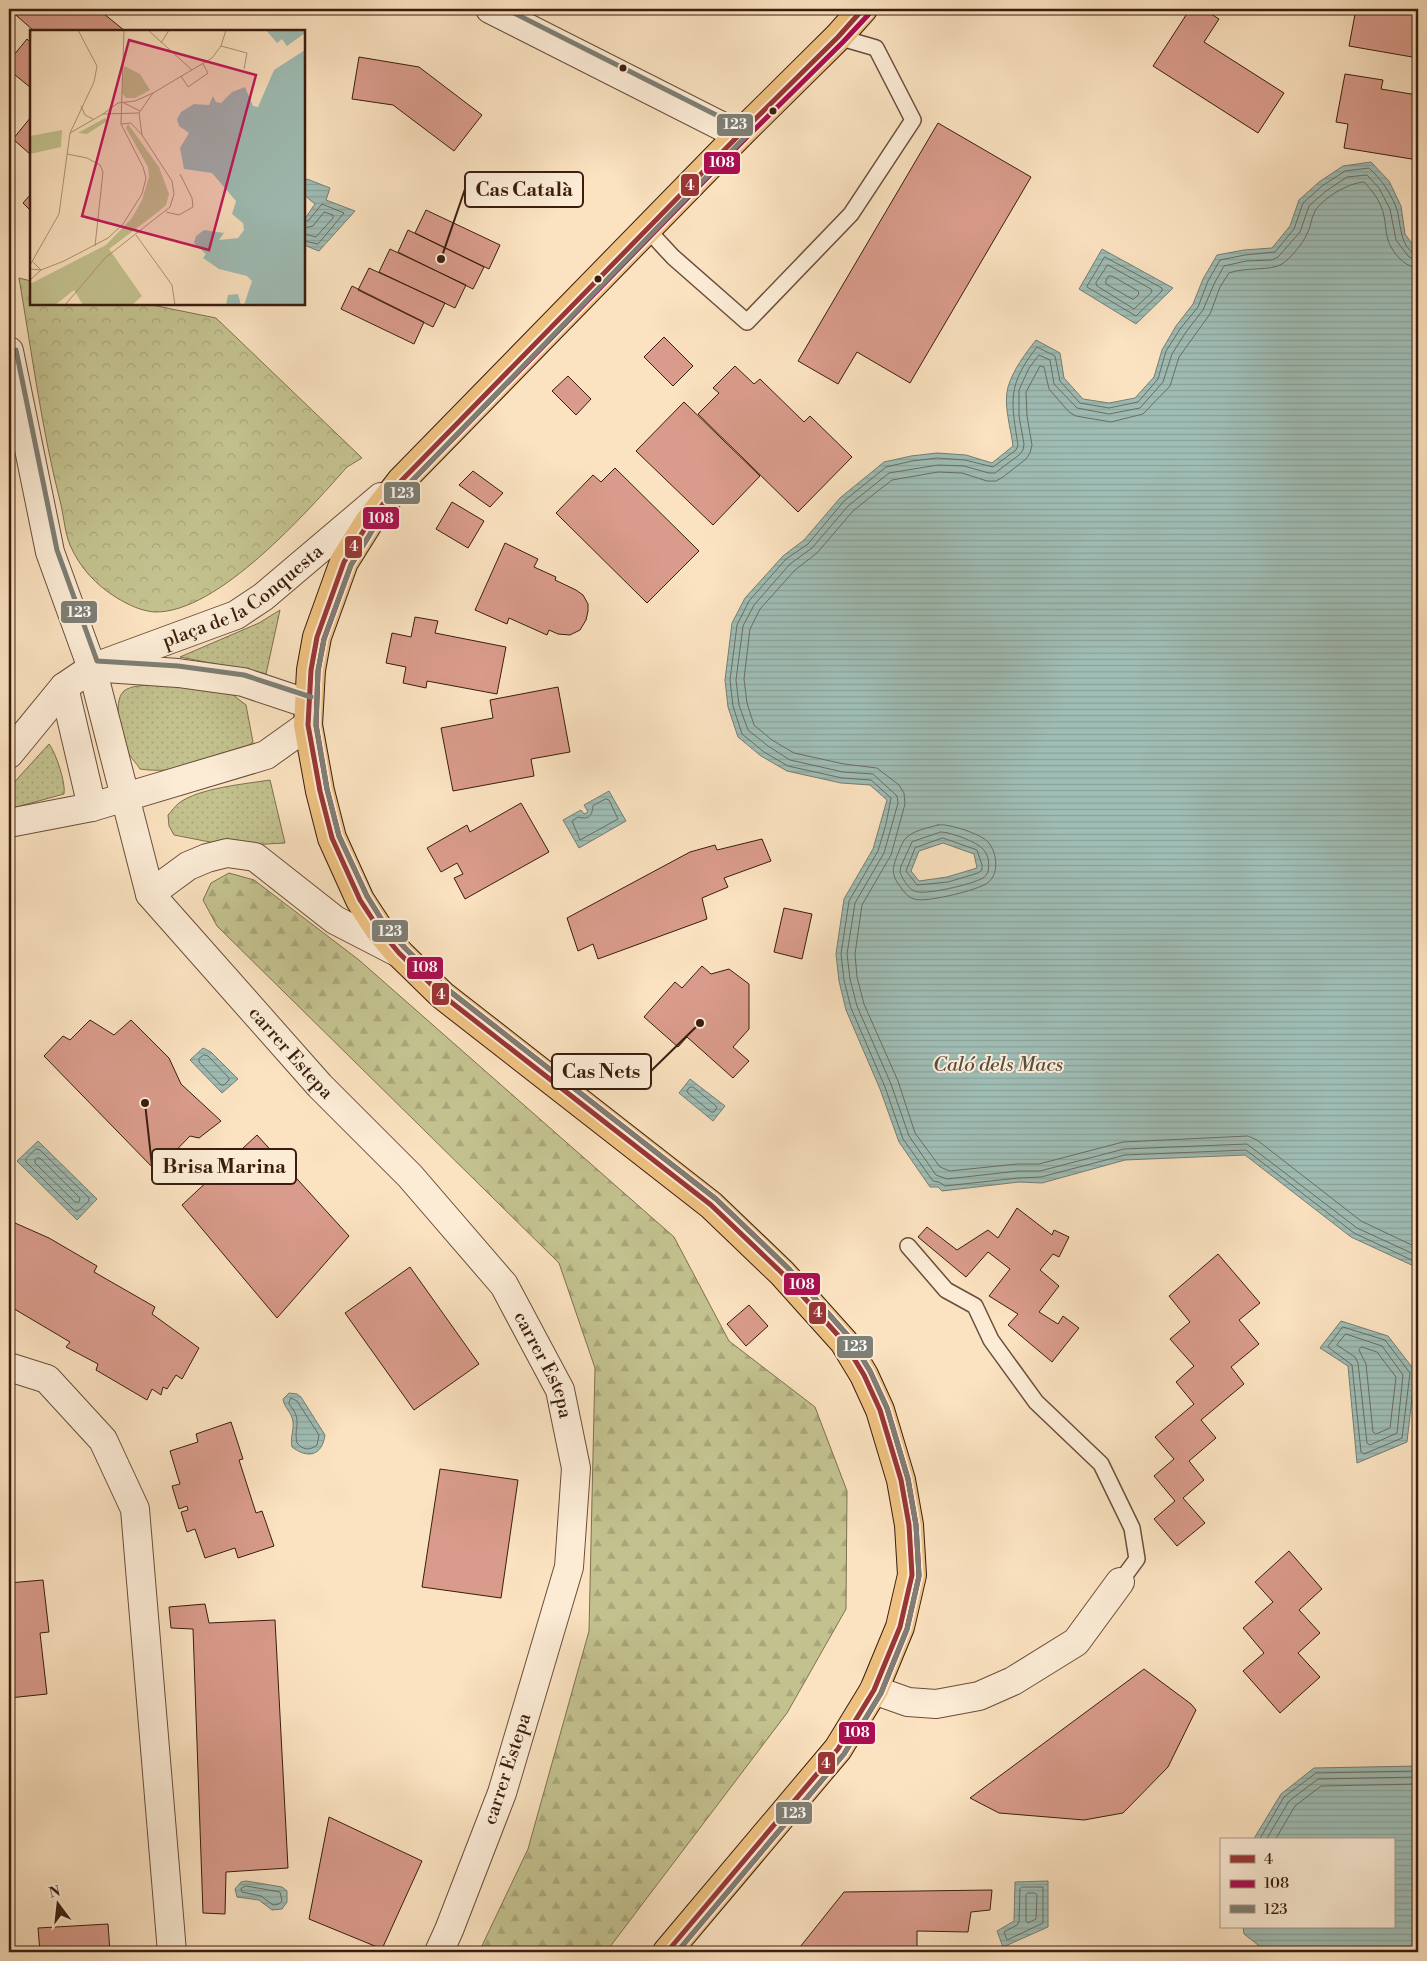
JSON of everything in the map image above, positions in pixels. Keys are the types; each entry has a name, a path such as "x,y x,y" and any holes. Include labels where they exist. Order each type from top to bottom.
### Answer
{"main road":[{"path":"667,1952 838,1749 874,1690 900,1627 912,1575 912,1550 901,1480 880,1410 864,1375 844,1342 782,1273 710,1205 442,995 399,953 379,929 360,900 332,838 320,791 308,714 311,670 317,637 344,562 369,522 401,481 739,135 838,37 863,9"}],"street":[{"path":"490,9 739,135"},
{"path":"9,351 50,552 92,668 150,894 188,866 208,858 227,853 255,857 335,920 399,953"},
{"name":"plaça de la Conquesta","path":"9,754 64,687 92,668 236,615 263,597 401,481"},
{"name":"plaça de la Conquesta","path":"92,668 178,672 243,682 308,714"},
{"path":"64,687 92,807"},
{"path":"9,823 92,807 266,755 308,714"},
{"name":"carrer Estepa","path":"150,894 320,1086 410,1176 504,1285 560,1390 576,1468 569,1567 502,1793 439,1952"},
{"path":"9,1367 47,1380 103,1440 135,1509 172,1952"},
{"path":"874,1690 908,1702 936,1704 979,1696 1012,1681 1076,1642 1120,1582"}],"lane":[{"path":"647,229 673,257 747,322 852,214 913,120 876,48 838,37"},
{"path":"908,1246 946,1290 975,1306 991,1340 1036,1402 1101,1464 1132,1528 1137,1559 1120,1582"}],"green space":[{"path":"19,278 30,281 30,305 152,305 216,318 362,458 347,467 285,533 260,557 233,578 206,596 180,608 155,612 140,609 109,593 89,575 74,553 68,540 43,421"},
{"path":"280,610 266,674 180,657 259,623"},
{"path":"154,684 215,690 233,695 246,705 253,742 243,750 230,756 200,766 168,770 140,769 129,754 124,740 119,721 118,704 120,697 127,689"},
{"path":"49,744 60,768 64,794 9,809 9,788"},
{"path":"270,780 285,843 249,845 215,843 174,835 169,826 168,815 178,804 188,798 223,787"},
{"path":"229,873 254,880 359,960 674,1237 729,1341 815,1407 847,1491 846,1609 787,1713 606,1952 479,1952 528,1849 589,1631 595,1368 559,1263 217,926 203,900 211,883"}],"water":[{"name":"Caló dels Macs","path":"1371,162 1389,181 1401,206 1405,234 1418,252 1418,1268 1351,1237 1245,1155 1125,1160 1042,1183 1019,1182 942,1191 938,1187 930,1187 899,1142 880,1089 846,1010 839,981 836,954 844,899 873,849 887,800 870,785 841,783 787,771 761,756 738,737 728,707 725,680 732,623 745,598 783,556 804,540 840,498 884,462 937,453 966,455 992,463 1013,446 1006,401 1008,387 1016,368 1036,340 1060,353 1064,378 1083,399 1109,403 1135,398 1154,377 1162,350 1176,326 1193,304 1203,279 1217,255 1244,250 1272,248 1290,226 1299,200 1319,182 1343,166","holes":["943,843 974,854 977,868 947,877 919,881 911,871 919,851"]},
{"path":"307,179 330,188 326,200 355,211 319,251 305,245 305,219 315,204 305,196 305,182"},
{"path":"1102,249 1173,288 1136,324 1079,289"},
{"path":"609,791 626,821 579,848 563,820 581,810 584,814 588,812 584,805"},
{"path":"203,1048 211,1052 238,1079 222,1093 190,1060"},
{"path":"690,1079 725,1106 713,1121 679,1093"},
{"path":"38,1141 97,1199 77,1220 17,1161"},
{"path":"1341,1321 1388,1336 1415,1371 1407,1442 1357,1463 1348,1366 1320,1348"},
{"path":"289,1393 297,1394 301,1397 325,1435 321,1447 313,1453 303,1453 292,1447 293,1422 283,1399"},
{"path":"1418,1766 1418,1952 1267,1952 1244,1934 1243,1928 1394,1928 1394,1838 1254,1838 1281,1794 1314,1768"},
{"path":"246,1881 282,1887 287,1891 287,1902 282,1909 272,1910 259,1900 237,1897 235,1889 241,1882"},
{"path":"1048,1881 1048,1927 1003,1947 997,1931 1014,1921 1015,1882"}],"building":[{"path":"9,9 98,9 124,30 33,30"},
{"path":"1190,9 1203,9 1219,19 1204,42 1284,93 1258,133 1153,66"},
{"path":"1356,9 1418,9 1418,58 1349,46"},
{"path":"27,39 30,42 30,87 9,70 9,61"},
{"path":"359,57 419,67 482,115 454,151 393,105 352,99"},
{"path":"1345,74 1383,80 1381,89 1417,95 1413,118 1418,118 1418,160 1344,148 1348,124 1336,122"},
{"path":"30,118 30,154 13,139"},
{"path":"938,123 1031,177 910,383 857,352 838,384 798,361"},
{"path":"30,195 30,210 23,203"},
{"path":"426,210 500,245 489,269 415,233"},
{"path":"408,230 484,267 473,289 398,252"},
{"path":"390,249 466,285 455,308 379,272"},
{"path":"369,268 445,303 433,327 358,290"},
{"path":"352,286 424,322 414,344 341,309"},
{"path":"664,337 693,366 673,386 644,357"},
{"path":"735,366 754,384 760,379 804,422 810,416 852,457 798,512 698,414 719,393 713,388"},
{"path":"568,376 591,399 576,415 552,391"},
{"path":"684,402 760,476 713,525 636,451"},
{"path":"615,468 699,551 647,603 556,513 593,475 601,482"},
{"path":"473,471 503,493 490,507 459,485"},
{"path":"452,502 484,521 468,548 436,529"},
{"path":"505,543 538,559 534,567 556,577 555,580 583,595 588,604 588,611 586,620 580,630 570,635 558,634 549,630 547,635 509,618 507,624 475,610"},
{"path":"415,617 438,621 435,633 506,647 497,694 427,681 426,688 403,683 406,667 386,663 392,633 411,637"},
{"path":"558,687 570,752 531,759 534,776 453,791 441,728 493,718 490,700"},
{"path":"521,803 549,852 465,899 454,878 463,874 457,863 441,872 427,848 467,825 470,832"},
{"path":"762,839 771,861 724,878 728,887 702,898 707,919 598,959 593,944 578,951 567,918 690,852 715,845 717,850"},
{"path":"784,908 812,914 802,959 774,952"},
{"path":"702,966 711,974 729,969 749,984 749,1029 733,1047 749,1061 733,1078 687,1037 678,1047 644,1017 675,982 682,988"},
{"path":"90,1020 114,1035 131,1020 169,1058 181,1084 221,1121 199,1138 190,1136 156,1171 44,1056 63,1036 70,1040"},
{"path":"257,1135 349,1236 277,1318 182,1205"},
{"path":"1017,1208 1052,1235 1054,1230 1069,1237 1059,1257 1053,1254 1040,1270 1059,1286 1039,1312 1058,1324 1063,1316 1079,1328 1052,1362 1008,1325 1018,1314 989,1296 1010,1269 988,1252 966,1277 918,1237 927,1227 957,1250 988,1230 998,1238"},
{"path":"9,1223 15,1223 49,1238 97,1266 94,1272 155,1307 152,1314 199,1348 182,1379 176,1375 167,1389 163,1387 161,1395 152,1389 147,1400 96,1370 98,1364 66,1347 70,1342 11,1307 9,1310"},
{"path":"1218,1254 1260,1303 1239,1320 1259,1344 1231,1367 1244,1384 1201,1420 1216,1438 1189,1461 1204,1480 1183,1498 1205,1523 1177,1546 1154,1519 1175,1501 1154,1476 1174,1459 1155,1437 1194,1404 1176,1382 1194,1366 1170,1339 1190,1322 1169,1296"},
{"path":"410,1267 479,1364 414,1410 345,1313"},
{"path":"749,1305 768,1326 746,1346 727,1324"},
{"path":"231,1422 243,1459 239,1460 256,1513 262,1511 274,1546 238,1558 235,1548 205,1558 195,1529 187,1532 181,1512 188,1510 187,1506 179,1509 172,1486 180,1484 170,1451 198,1442 196,1434"},
{"path":"440,1469 518,1480 501,1598 422,1587"},
{"path":"1289,1551 1322,1589 1299,1610 1320,1633 1298,1653 1320,1677 1280,1713 1243,1671 1264,1653 1243,1628 1273,1602 1255,1582"},
{"path":"43,1580 49,1632 40,1633 47,1694 9,1698 9,1583"},
{"path":"205,1604 209,1623 275,1620 288,1868 226,1872 225,1914 203,1913 193,1629 171,1628 169,1607"},
{"path":"1144,1669 1191,1704 1196,1710 1168,1767 1123,1813 1084,1820 999,1813 970,1798"},
{"path":"329,1817 422,1861 382,1949 309,1919"},
{"path":"992,1890 990,1910 971,1912 968,1932 917,1931 917,1948 894,1949 894,1952 796,1952 844,1892"},
{"path":"108,1924 110,1952 40,1952 38,1928"}],"transit line":[{"name":"123","path":"506,9 742,128 746,132 746,136 407,486 375,526 351,565 324,639 318,671 316,725 327,789 339,836 367,896 385,925 405,948 447,989 716,1199 788,1268 850,1338 870,1371 887,1408 908,1479 916,1525 919,1576 907,1629 881,1693 844,1754 677,1952"},
{"name":"4","path":"667,1952 838,1749 874,1690 900,1627 912,1575 909,1525 901,1480 880,1410 864,1375 844,1342 782,1273 711,1205 442,995 399,953 379,929 360,900 332,838 320,791 308,725 311,670 317,637 344,562 369,522 401,481 739,135 838,37 863,9"},
{"name":"108","path":"677,1952 844,1754 881,1693 907,1629 919,1576 916,1525 908,1479 887,1408 870,1371 850,1338 788,1268 716,1199 447,989 405,948 385,925 367,896 339,836 327,789 316,725 318,671 324,639 351,565 375,526 407,486 869,14"},
{"name":"123","path":"16,350 57,550 97,661 178,666 244,675 311,697"}],"place":[{"name":"Cas Català","path":"441,259"},
{"name":"Cas Nets","path":"700,1023"},
{"name":"Brisa Marina","path":"145,1103"}]}
